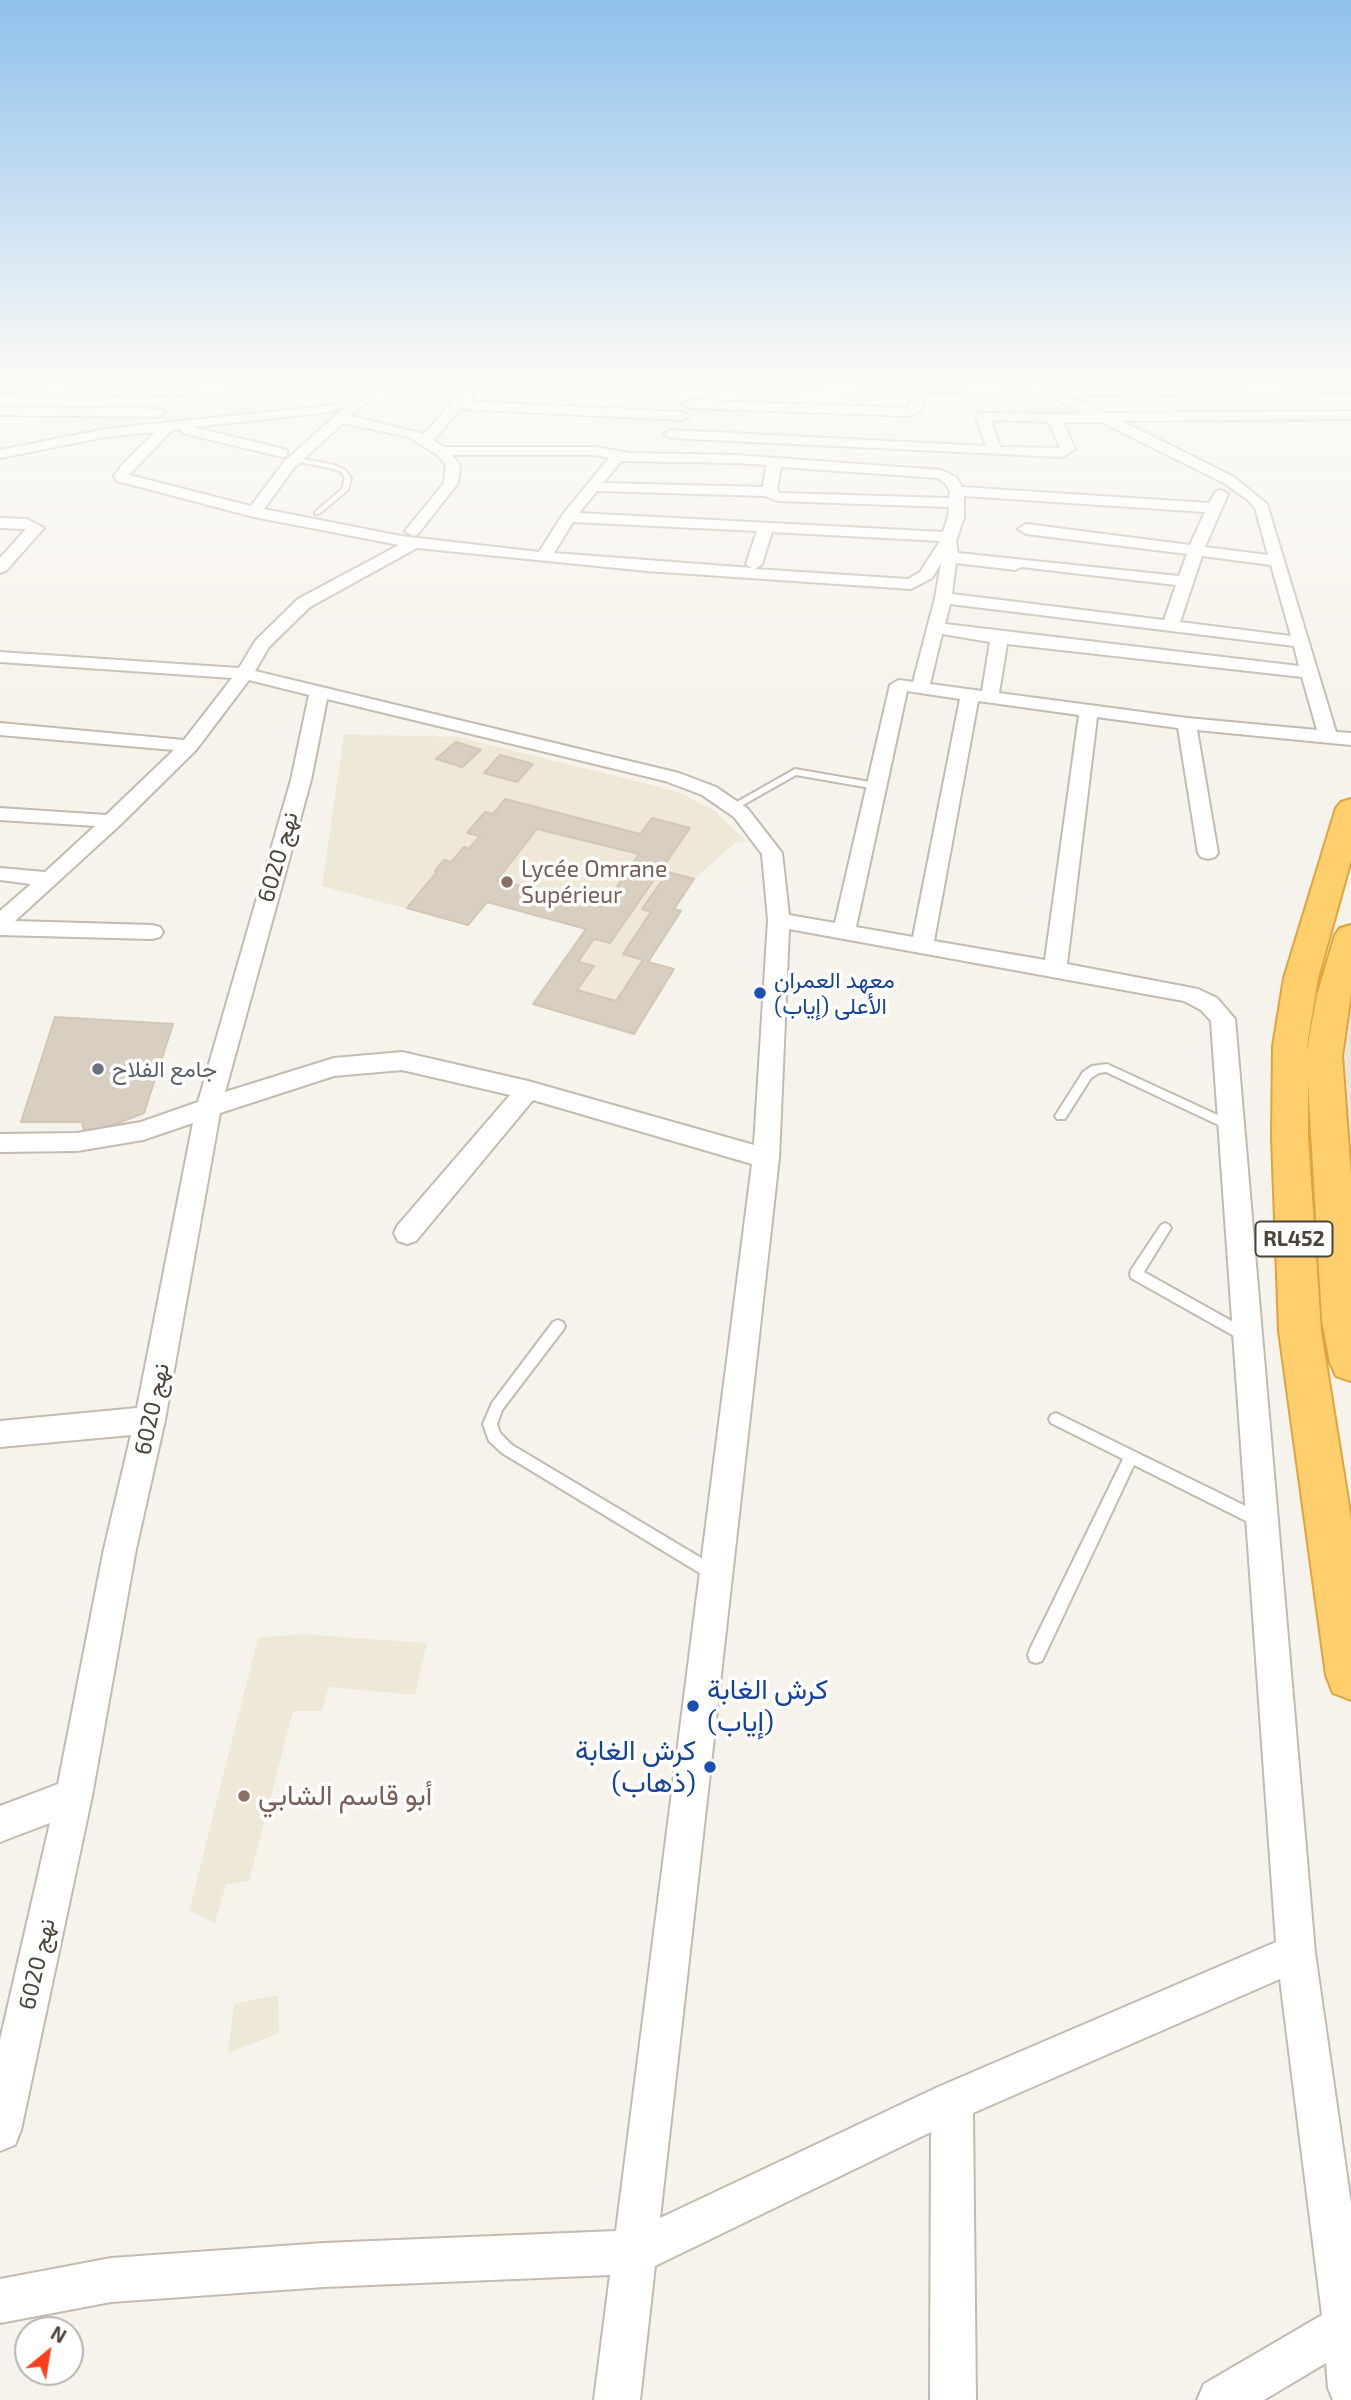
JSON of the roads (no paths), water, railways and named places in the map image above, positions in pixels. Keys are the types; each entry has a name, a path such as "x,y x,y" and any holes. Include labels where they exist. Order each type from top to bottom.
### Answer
{"highway":[{"name":"RL452","path":"1351,808 1301,978 1290,1046 1290,1137 1300,1331 1351,1675"},
{"name":"RL452","path":"1351,935 1342,998 1324,1056 1340,1143 1351,1363"}],"street":[{"path":"187,489 414,537 546,553 858,582 911,584 922,580 949,545"},
{"path":"258,506 268,489"},
{"path":"0,925 113,821 189,746 245,674 262,644 304,603 414,537 448,489"},
{"path":"546,553 568,517 591,489"},
{"path":"664,489 770,492 778,496 1032,495 1212,508"},
{"path":"921,686 943,598 957,497 953,489"},
{"path":"1171,624 1212,508 1224,489"},
{"path":"1242,489 1262,506 1328,736"},
{"path":"1016,566 1032,495"},
{"path":"258,506 317,513 414,537"},
{"path":"568,517 766,527 949,545 1016,566 1171,624 1300,642"},
{"path":"0,523 27,524 36,528 0,568"},
{"path":"754,564 766,527"},
{"path":"943,598 1016,566 1196,550 1277,561"},
{"path":"546,553 909,575 922,580"},
{"path":"1016,566 1184,581"},
{"path":"936,628 999,638 1310,673"},
{"path":"922,946 980,695 999,638"},
{"path":"3,661 245,674 672,777 709,791 741,813 772,853 779,920 766,1158 617,2400"},
{"path":"844,932 897,686 921,686 1187,724 1351,738"},
{"name":"نهج 6020","path":"0,2130 74,1796 120,1549 150,1420 208,1110 300,780 319,692"},
{"path":"1055,970 1089,712"},
{"path":"1187,724 1208,853"},
{"path":"0,729 189,746"},
{"path":"0,814 113,821"},
{"path":"0,874 48,879"},
{"path":"779,920 1191,994 1209,1004 1223,1019 1296,1952 1346,2326 1351,2388"},
{"path":"0,925 152,932"},
{"path":"0,1143 100,1140 143,1131 258,1090 334,1067 402,1061 528,1090 766,1158"},
{"path":"407,1233 528,1090"},
{"path":"0,1434 150,1420"},
{"path":"0,1824 74,1796"},
{"path":"0,2301 124,2279 324,2264 636,2252 952,2101 1296,1952"},
{"path":"952,2101 953,2400"},
{"path":"1220,2400 1346,2326"}],"lane":[{"path":"317,513 345,489"},
{"path":"733,807 795,772 876,786"},
{"path":"1062,1116 1087,1075 1096,1069 1107,1068 1231,1126"},
{"path":"1165,1228 1136,1274 1248,1337"},
{"path":"558,1326 497,1407 490,1424 494,1437 507,1449 716,1575"},
{"path":"1056,1419 1262,1522"},
{"path":"1036,1656 1130,1457"}],"place":[{"name":"Lycée Omrane Supérieur","path":"507,882"},
{"name":"معهد العمران الأعلى (إياب)","path":"760,993"},
{"name":"جامع الفلاح","path":"98,1069"},
{"name":"كرش الغابة (إياب)","path":"693,1706"},
{"name":"كرش الغابة (ذهاب)","path":"710,1767"},
{"name":"أبو قاسم الشابي","path":"244,1796"}]}
